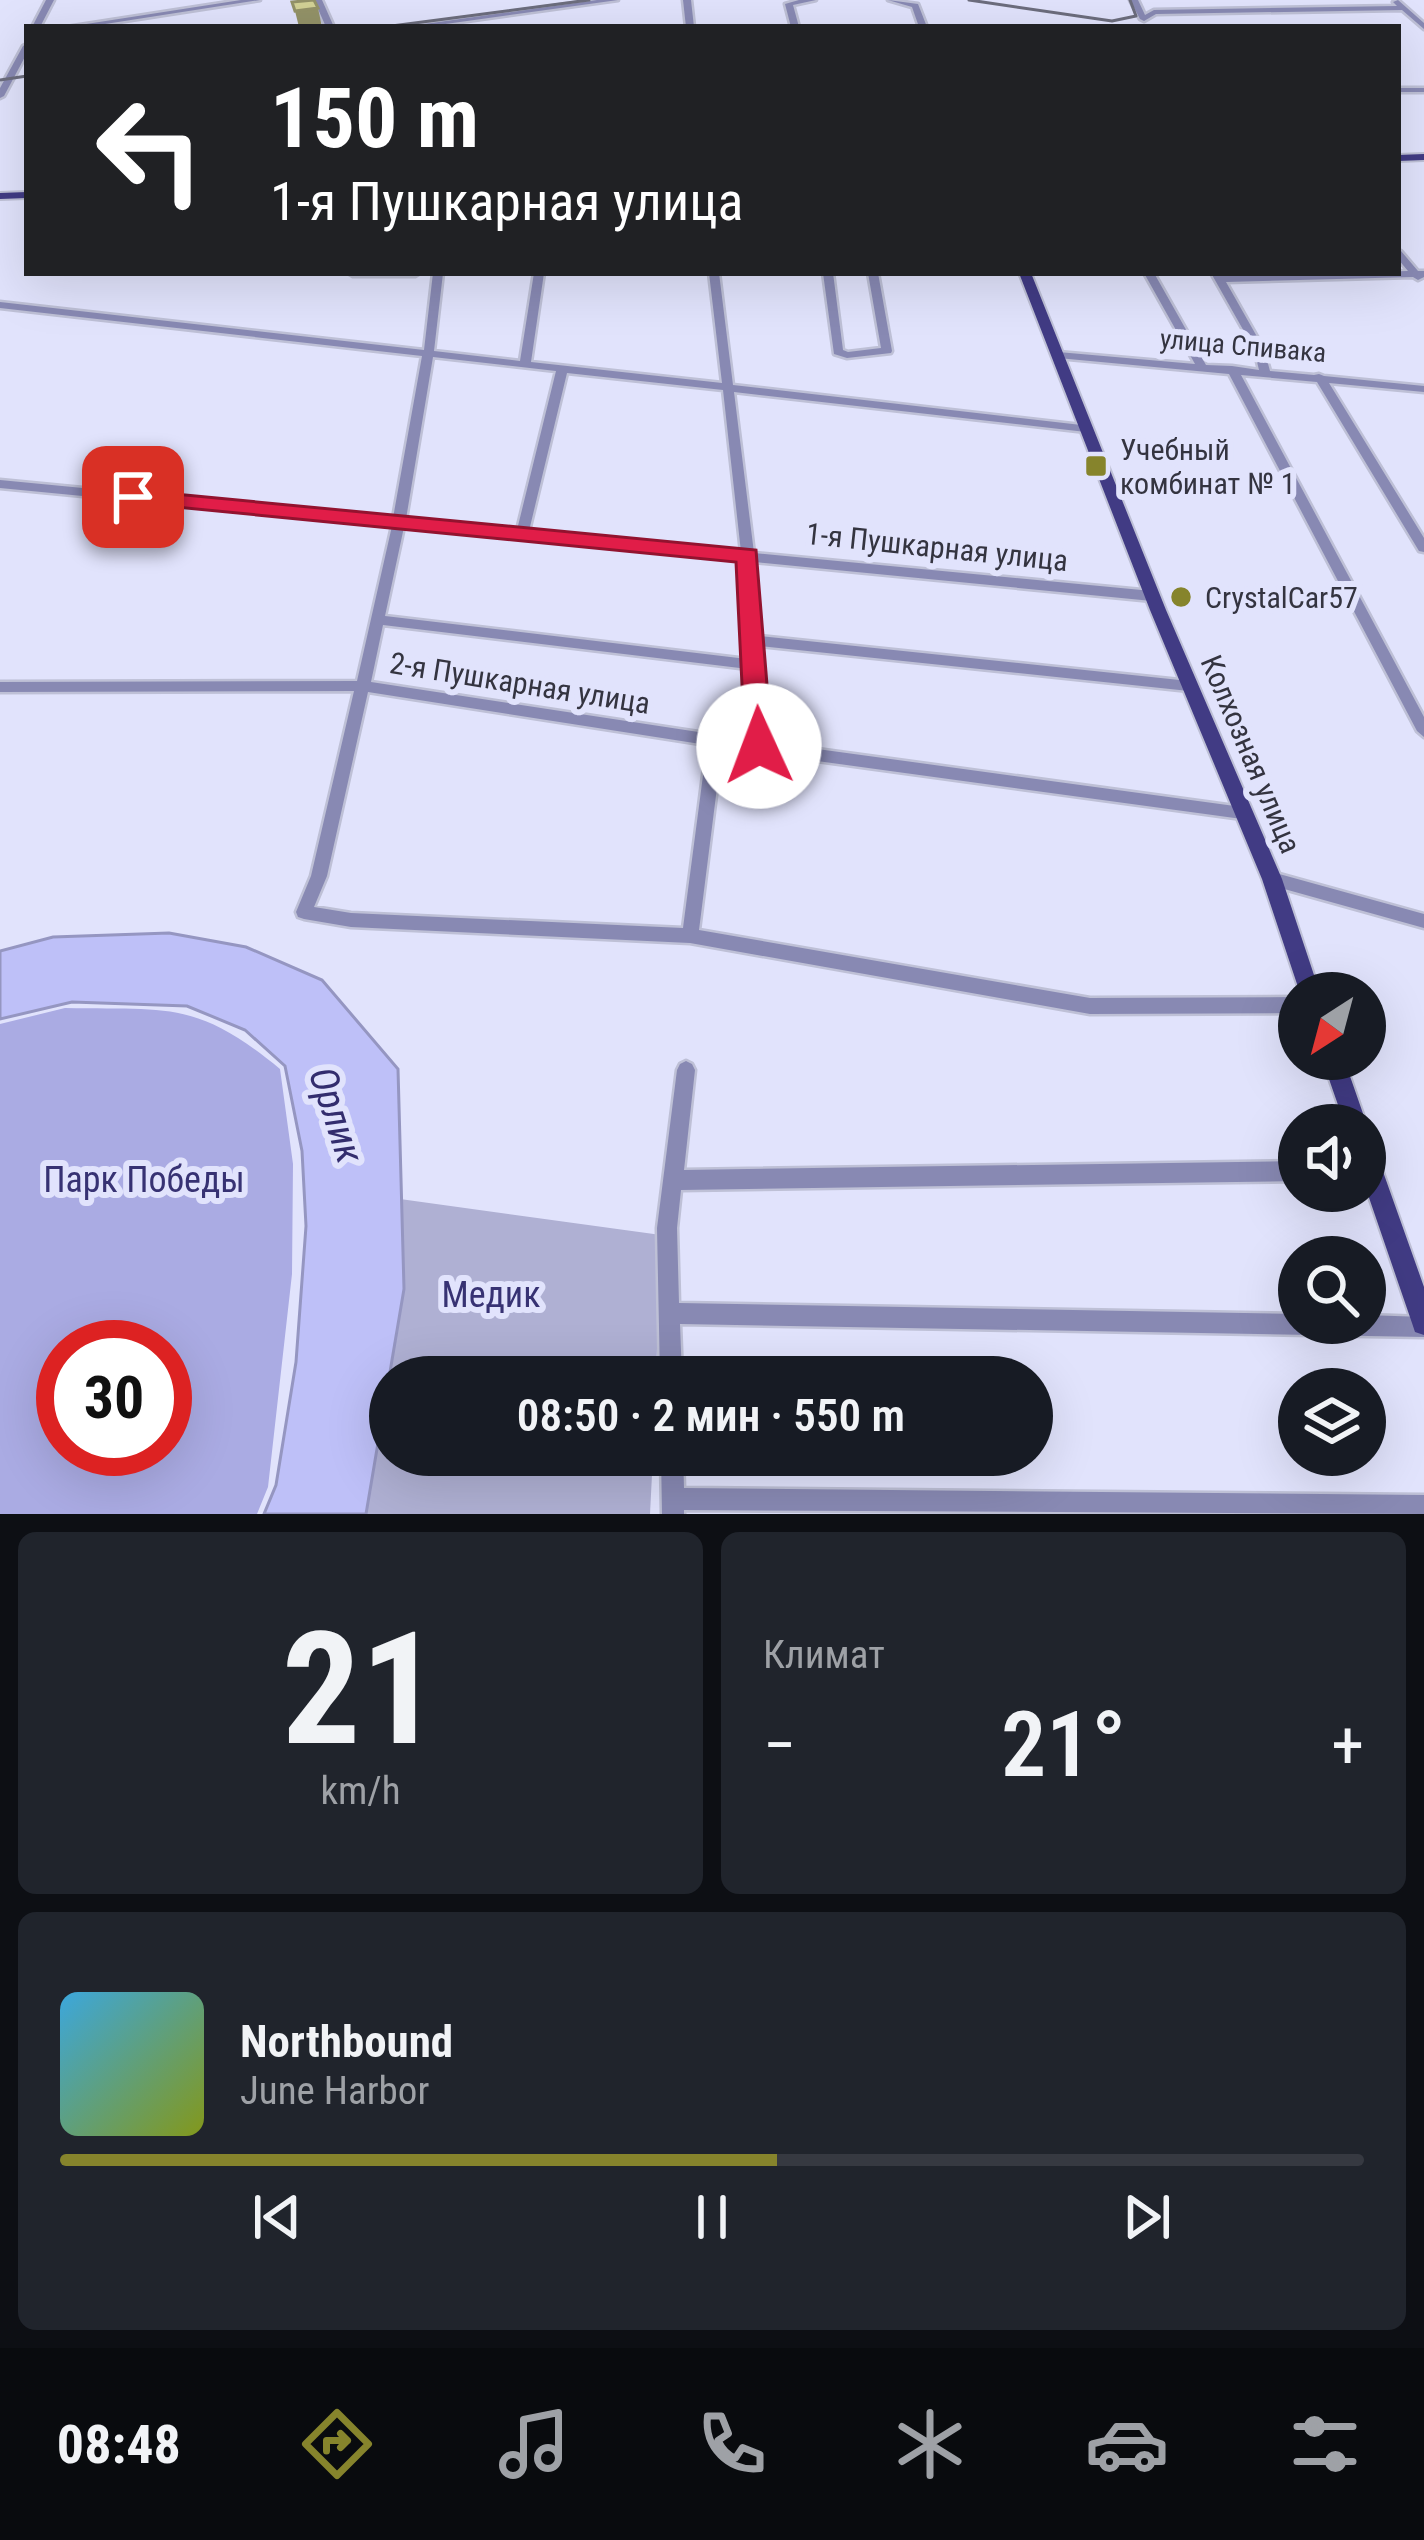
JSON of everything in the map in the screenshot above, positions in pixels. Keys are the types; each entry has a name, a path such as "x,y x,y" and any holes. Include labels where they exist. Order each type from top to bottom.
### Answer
{"main road":[{"name":"Колхозная улица","path":"1025,276 1152,596 1272,879 1303,972"},
{"path":"1384,1212 1424,1325"}],"street":[{"path":"92,24 256,0"},
{"path":"482,22 484,0"},
{"path":"452,24 614,0"},
{"path":"794,24 789,4 812,0"},
{"path":"892,0 919,9 922,24"},
{"path":"1134,0 1144,19 1154,12 1404,8"},
{"path":"1226,0 1238,11"},
{"path":"1395,0 1419,17 1424,27"},
{"path":"1203,12 1212,24"},
{"path":"0,96 24,51"},
{"path":"1401,256 1422,278"},
{"path":"438,276 430,355 401,524 319,876 304,912 351,920 690,936 1090,1006 1278,1005"},
{"path":"525,364 539,276"},
{"path":"714,276 748,555 759,746"},
{"path":"828,276 838,352 847,355 887,351 874,276"},
{"path":"1151,276 1201,366"},
{"path":"1217,276 1422,278"},
{"path":"1217,276 1259,349 1265,371"},
{"path":"0,305 1086,428"},
{"name":"улица Спивака","path":"1058,355 1424,389"},
{"path":"523,535 562,369"},
{"path":"1232,369 1424,731"},
{"path":"1319,376 1424,548"},
{"name":"1-я Пушкарная улица","path":"0,484 1152,596"},
{"path":"379,620 756,665"},
{"path":"756,641 1189,686"},
{"name":"2-я Пушкарная улица","path":"0,686 361,686 715,741 1242,813"},
{"path":"690,936 715,741"},
{"path":"1272,879 1424,921"},
{"path":"671,1356 667,1228 686,1070"},
{"path":"675,1180 1278,1171"},
{"path":"670,1313 1424,1325"},
{"path":"672,1476 673,1507 1424,1506"}],"green space":[{"name":"Парк Победы","path":"65,1008 157,1010 202,1020 280,1069 293,1164 292,1274 268,1487 257,1514 0,1514 0,1024"},
{"name":"Медик","path":"400,1199 661,1235 657,1356 393,1356 404,1289"},
{"name":"Медик","path":"372,1476 652,1476 650,1514 366,1514"}],"water":[{"name":"Орлик","path":"169,933 246,947 322,980 398,1069 404,1289 393,1356 369,1356 372,1476 366,1514 264,1514 276,1485 296,1362 306,1226 302,1151 285,1066 245,1030 187,1006 72,1002 0,1019 0,951 53,937"}],"building":[{"path":"314,0 318,8 295,11 292,2"}],"tram line":[{"path":"407,24 589,0"},
{"path":"969,0 1112,21 1136,16 1130,0"},
{"path":"0,80 24,76"}],"place":[{"name":"Учебный комбинат № 1","path":"1096,466"},
{"name":"CrystalCar57","path":"1181,597"}],"route":[{"path":"133,497 748,555 759,746"}]}
